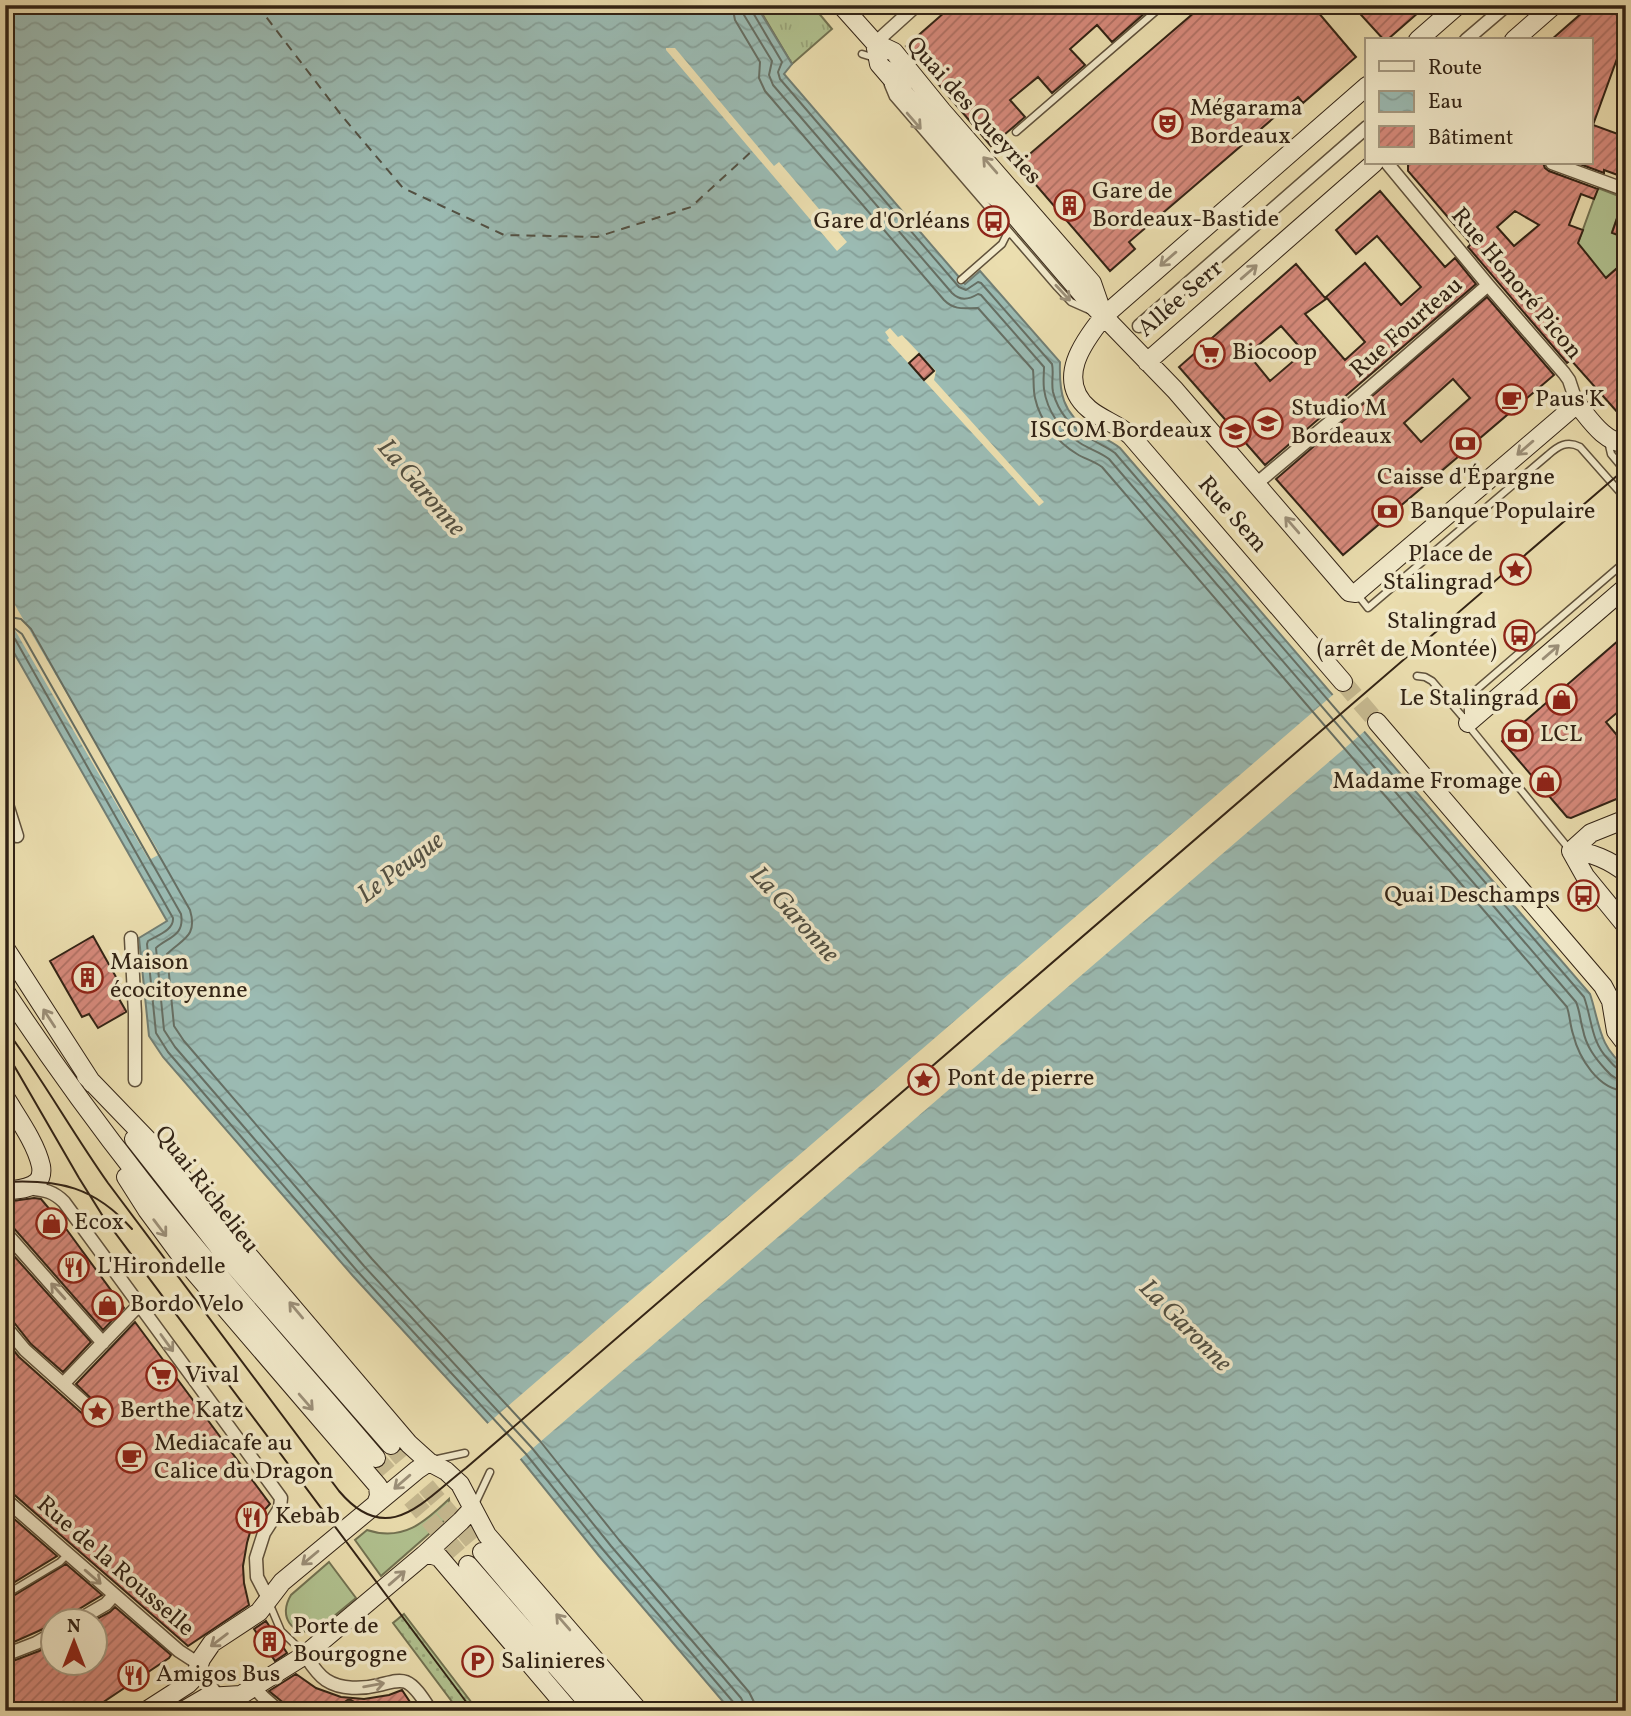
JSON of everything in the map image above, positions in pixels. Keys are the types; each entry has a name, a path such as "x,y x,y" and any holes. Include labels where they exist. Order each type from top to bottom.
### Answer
{"main road":[{"name":"Quai des Queyries","path":"841,5 874,55 990,193 1005,204 1082,294 1175,390 1349,592 1356,593"},
{"path":"1420,38 1458,5"},
{"path":"1516,38 1554,5"},
{"name":"Quai des Queyries","path":"874,55 894,52 1092,283 1104,316"},
{"name":"Allée Serr","path":"1104,316 1365,88"},
{"name":"Allée Serr","path":"1147,362 1373,164"},
{"name":"Rue Sem","path":"1104,316 1078,354 1074,377 1078,396 1090,410 1131,436 1343,682"},
{"path":"1356,593 1577,404 1607,437 1617,443 1626,443"},
{"path":"1468,723 1626,587"},
{"path":"1377,722 1603,986 1611,1001 1616,1031 1626,1044"},
{"path":"1571,851 1591,833 1626,819"},
{"path":"1571,851 1584,851 1626,873"},
{"path":"1571,851 1585,876 1626,926"},
{"name":"Quai Richelieu","path":"5,948 86,1076 157,1170 225,1255 391,1445"},
{"name":"Quai Richelieu","path":"5,991 71,1087 142,1182 376,1458"},
{"path":"86,1076 169,1162 409,1444 429,1462 454,1477 487,1535 639,1711"},
{"path":"71,1087 147,1210 184,1260 378,1486 376,1504"},
{"path":"5,1097 32,1144 41,1166 38,1181 27,1188 5,1191"},
{"path":"146,1711 188,1684 195,1677 199,1664 212,1643 259,1612 282,1582 429,1462"},
{"path":"184,1711 207,1697 241,1695 306,1655 424,1555 472,1509"},
{"path":"482,1552 617,1711"},
{"path":"424,1555 439,1557 570,1711"},
{"path":"468,1565 595,1711"}],"street":[{"path":"874,55 917,5"},
{"path":"1468,38 1507,5"},
{"name":"Allée Serr","path":"1139,326 1365,129"},
{"name":"Rue Honoré Picon","path":"1388,164 1564,373 1577,404"},
{"path":"1555,164 1626,190"},
{"name":"Rue Fourteau","path":"1256,484 1488,285"},
{"path":"5,798 17,836"},
{"path":"131,938 135,1080"},
{"path":"27,1188 56,1194 64,1202 281,1498 280,1508 264,1533 256,1558 257,1577 269,1600"},
{"path":"5,1233 103,1343"},
{"path":"63,1384 139,1305"},
{"path":"5,1326 25,1350 91,1409"},
{"name":"Rue de la Rousselle","path":"5,1499 178,1651 199,1664"},
{"path":"99,1608 114,1595"},
{"path":"5,1655 38,1642"},
{"path":"306,1655 315,1670 348,1701 364,1688 397,1681 406,1682 431,1711"},
{"path":"199,1664 204,1678 230,1711"},
{"path":"255,1688 279,1711"}],"lane":[{"path":"1016,132 1163,5"},
{"path":"874,55 893,97 1010,233 1071,302 1104,316"},
{"path":"961,279 1002,244 1010,233"},
{"path":"1607,437 1611,454 1626,472"},
{"path":"1356,593 1368,608 1563,444 1580,447 1626,499"},
{"path":"1468,723 1468,697 1626,561"},
{"path":"1417,676 1432,681 1571,851"},
{"path":"429,1462 465,1453"},
{"path":"472,1509 490,1472"},
{"path":"5,1595 67,1555"},
{"path":"269,1600 281,1631 306,1655"}],"green space":[{"path":"757,5 812,5 832,29 792,64"},
{"path":"1598,188 1624,198 1612,232 1626,238 1626,254 1622,264 1592,289 1578,243"},
{"path":"449,1499 450,1511 445,1520 381,1576 355,1540 367,1530 392,1533 412,1528"},
{"path":"329,1562 356,1598 316,1631 300,1630 289,1623 287,1603 291,1595"},
{"path":"404,1614 478,1711 459,1711 393,1623"}],"water":[{"path":"5,5 756,5 792,64 784,74 965,284 980,271 1060,362 1060,383 1064,401 1073,417 1090,431 1120,448 1590,994 1605,1043 1610,1052 1626,1066 1626,1711 731,1711 520,1458 353,1276 163,1057 149,1036 139,938 167,921 5,637"}],"pier":[{"path":"675,48 774,166 779,162 847,242 837,251 666,50"},
{"path":"890,328 898,337 902,335 936,371 934,380 1044,502 1039,506 887,340 889,338 885,332"},
{"path":"5,588 160,854 149,860 5,613"},
{"name":"Pont de pierre","path":"1335,693 1367,729 518,1461 486,1425"}],"building":[{"path":"953,5 1154,5 1112,42 1097,25 1070,49 1085,65 1052,93 1038,77 1010,100 1025,117 991,146 906,46"},
{"name":"Mégarama Bordeaux","path":"1203,5 1312,5 1356,57 1303,103 1298,97 1129,242 1135,249 1110,271 1018,164"},
{"path":"1352,5 1427,5 1389,38 1382,38"},
{"path":"1591,5 1626,18 1626,56 1618,56 1593,125 1626,137 1626,178 1580,164 1592,164 1592,38 1553,38"},
{"path":"1408,164 1543,164 1549,171 1598,189 1594,199 1581,194 1569,225 1583,230 1578,243 1606,278 1626,260 1626,408 1619,414 1571,360 1567,363 1468,247 1471,244 1408,171","holes":["1515,211 1539,225 1514,246 1497,227"]},
{"path":"1380,191 1445,267 1455,258 1476,284 1265,465 1179,367 1296,264 1326,299 1305,314 1345,360 1365,342 1326,297 1365,263 1401,305 1421,287 1377,236 1356,254 1336,230","holes":["1281,326 1304,352 1270,381 1248,354"]},
{"path":"1624,198 1626,199 1626,238 1612,233"},
{"path":"1487,297 1554,375 1343,555 1276,479","holes":["1453,379 1470,398 1421,442 1404,423"]},
{"path":"919,354 934,371 924,380 909,363"},
{"path":"1626,634 1626,705 1606,722 1626,746 1626,795 1571,818 1567,817 1502,741"},
{"name":"Maison écocitoyenne","path":"93,936 125,993 118,997 126,1011 98,1028 89,1014 82,1017 50,961"},
{"path":"41,1199 67,1230 124,1308 103,1330 12,1226 5,1223 5,1202"},
{"path":"5,1246 91,1342 63,1372 31,1344 12,1320 5,1317"},
{"path":"135,1322 270,1504 258,1517 255,1515 247,1543 243,1566 249,1605 188,1646 11,1492 5,1490 5,1340 19,1357 85,1416 93,1417 99,1411 99,1406 76,1384"},
{"path":"5,1511 57,1556 5,1588"},
{"path":"66,1564 102,1595 81,1608 38,1608 38,1631 5,1646 5,1601"},
{"path":"115,1607 171,1655 169,1658 90,1711 5,1711 5,1664 38,1651 38,1678 108,1678 110,1612"},
{"name":"Porte de Bourgogne","path":"266,1621 287,1653 275,1661 254,1629"},
{"path":"296,1674 316,1688 341,1697 364,1699 402,1690 416,1711 360,1711 356,1703 349,1699 342,1704 341,1711 288,1711 285,1704 269,1691"}],"ferry route":[{"path":"257,5 342,116 403,188 504,235 597,237 691,207 752,151"}],"tunnel":[{"path":"1343,682 1377,722"},
{"path":"391,1445 482,1552"},
{"path":"376,1458 468,1565"}],"tram line":[{"path":"5,1028 108,1183 339,1491 357,1508 373,1517 389,1518 405,1514 466,1468 1626,468"},
{"path":"5,1050 104,1218 473,1711"},
{"path":"5,1182 42,1182 75,1189 104,1204 132,1229"}],"place":[{"name":"Mégarama Bordeaux","path":"1167,123"},
{"name":"Gare de Bordeaux-Bastide","path":"1069,206"},
{"name":"Gare d'Orléans","path":"993,222"},
{"name":"Biocoop","path":"1209,353"},
{"name":"Paus'K","path":"1512,400"},
{"name":"Studio M Bordeaux","path":"1268,423"},
{"name":"ISCOM Bordeaux","path":"1235,431"},
{"name":"Caisse d'Épargne","path":"1466,444"},
{"name":"Banque Populaire","path":"1387,512"},
{"name":"Place de Stalingrad","path":"1516,569"},
{"name":"Stalingrad (arrêt de Montée)","path":"1520,636"},
{"name":"Le Stalingrad","path":"1562,699"},
{"name":"LCL","path":"1517,735"},
{"name":"Madame Fromage","path":"1545,782"},
{"name":"Quai Deschamps","path":"1583,896"},
{"name":"Maison écocitoyenne","path":"87,977"},
{"name":"Pont de pierre","path":"924,1079"},
{"name":"Ecox","path":"51,1223"},
{"name":"L'Hirondelle","path":"74,1267"},
{"name":"Bordo Velo","path":"107,1305"},
{"name":"Vival","path":"162,1376"},
{"name":"Berthe Katz","path":"97,1411"},
{"name":"Mediacafe au Calice du Dragon","path":"131,1458"},
{"name":"Kebab","path":"252,1517"},
{"name":"Porte de Bourgogne","path":"270,1641"},
{"name":"Salinieres","path":"478,1662"},
{"name":"Amigos Bus","path":"133,1675"}],"water label":[{"name":"La Garonne","path":"421,488"},
{"name":"Le Peugue","path":"401,868"},
{"name":"La Garonne","path":"794,915"},
{"name":"La Garonne","path":"1185,1326"}]}
